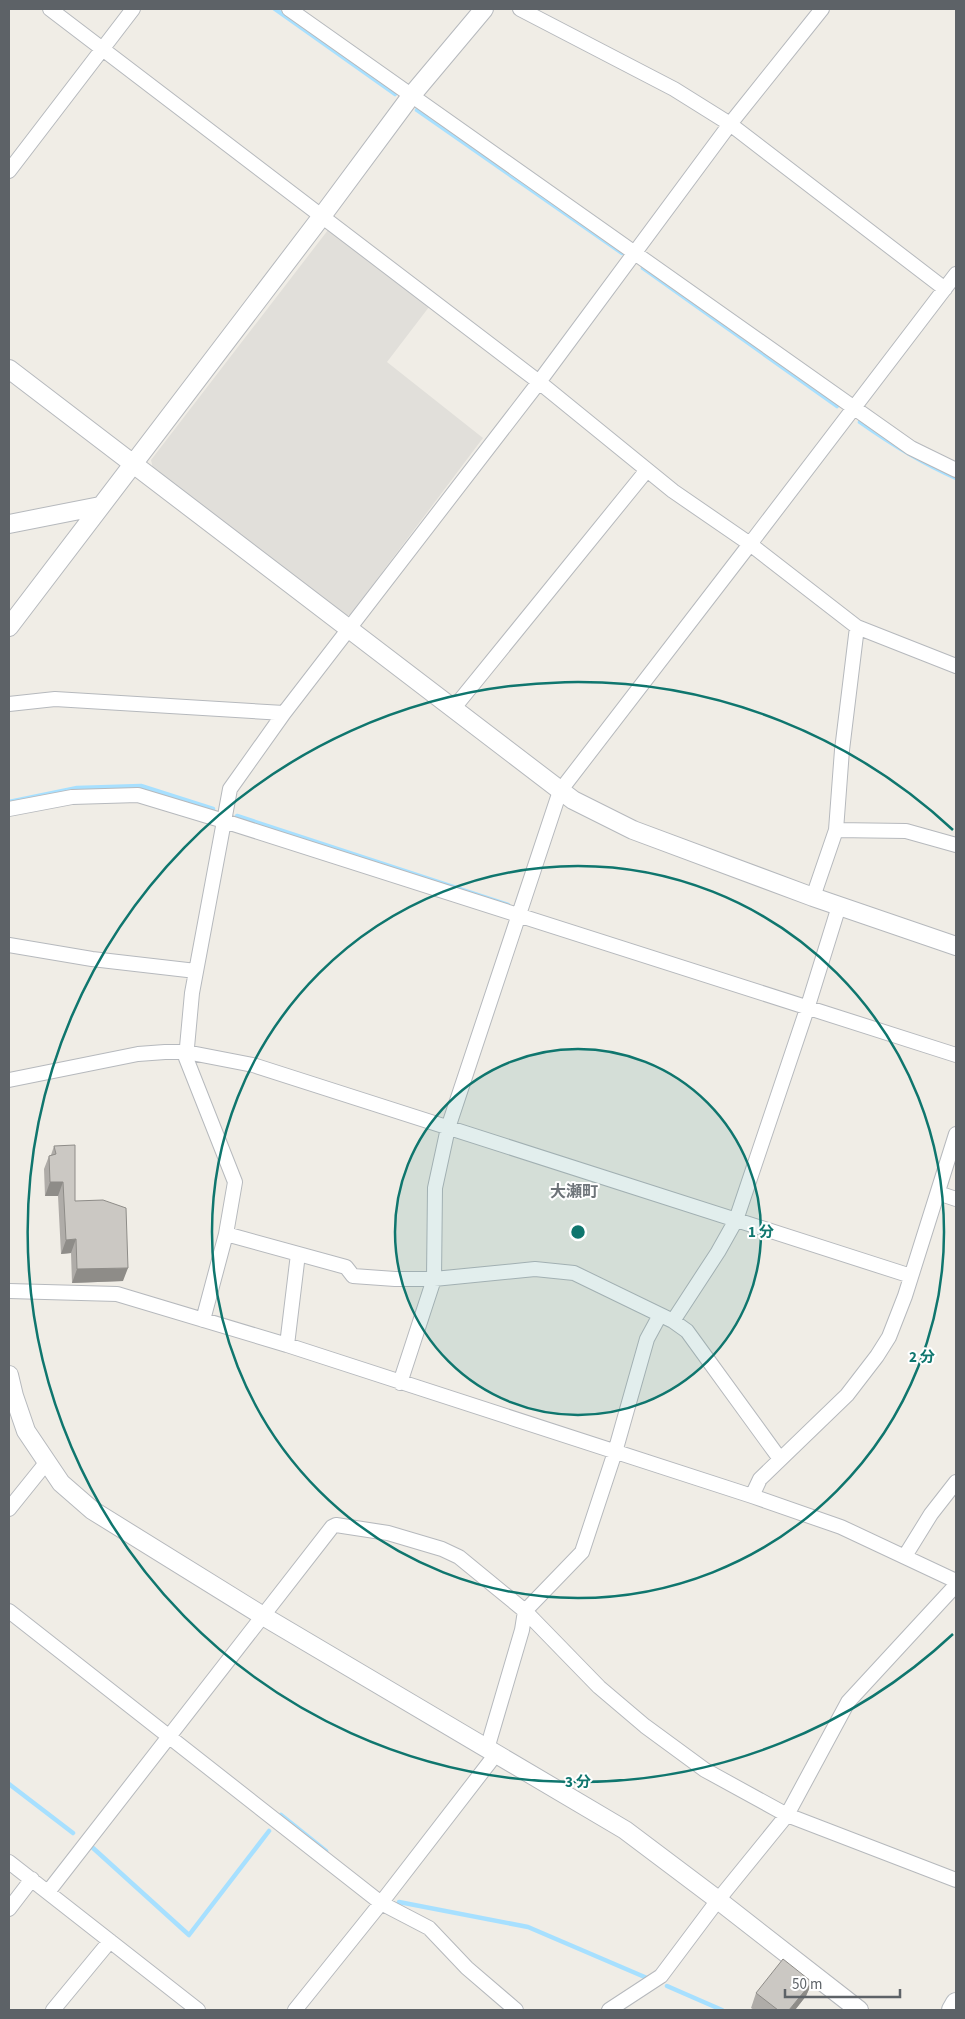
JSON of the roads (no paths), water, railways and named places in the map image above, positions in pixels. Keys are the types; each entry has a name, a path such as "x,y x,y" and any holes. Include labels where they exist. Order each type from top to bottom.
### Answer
{"main road":[{"path":"952,2010 956,2003"}],"street":[{"path":"50,9 539,382 673,491 750,544 857,628 956,666"},
{"path":"9,171 133,9"},
{"path":"289,9 911,448 956,470"},
{"path":"9,627 411,96 484,9"},
{"path":"520,9 674,89 730,124 945,289"},
{"path":"203,1320 226,1234 236,1182 186,1058 186,1052 192,993 230,789 284,713 539,382 730,124 822,9"},
{"path":"400,1383 434,1278 435,1188 448,1128 560,791 956,274"},
{"path":"9,369 132,465 573,800 634,830 812,897 956,946"},
{"path":"453,709 647,470"},
{"path":"9,524 100,506"},
{"path":"812,897 836,830 842,750 857,628"},
{"path":"9,704 55,700 284,713"},
{"path":"9,809 72,797 138,796 224,821 807,1009 956,1055"},
{"path":"836,830 906,830 956,845"},
{"path":"294,2010 381,1903 491,1752 522,1630 524,1611 582,1552 615,1452 647,1338 667,1318 718,1252 736,1220 807,1009 839,906"},
{"path":"9,945 92,959 196,971"},
{"path":"9,1080 138,1054 165,1052 186,1052 253,1065 911,1276"},
{"path":"752,1496 760,1479 847,1395 889,1337 911,1276 956,1134"},
{"path":"938,1193 956,1199"},
{"path":"226,1234 346,1267 353,1276 395,1280 534,1269 574,1274 667,1318 687,1331 780,1459"},
{"path":"287,1345 298,1254"},
{"path":"9,1291 117,1294 287,1345 752,1496 841,1527 956,1581"},
{"path":"9,1375 26,1431 61,1483 92,1510 263,1616 625,1830 859,2010"},
{"path":"9,1509 46,1463"},
{"path":"905,1556 931,1514 956,1482"},
{"path":"48,1892 332,1527 336,1525 388,1533 442,1549 459,1557 524,1611 598,1687 645,1726 705,1770 787,1815 956,1880"},
{"path":"609,2010 661,1976 718,1900 787,1815 848,1702 956,1585"},
{"path":"9,1611 381,1903 429,1928 467,1968 516,2010"},
{"path":"9,1862 198,2010"},
{"path":"9,1909 32,1879"},
{"path":"53,2010 110,1941"}],"waterway":[{"path":"275,9 395,94"},
{"path":"417,110 622,253"},
{"path":"643,268 837,406"},
{"path":"860,422 907,453 956,478"},
{"path":"9,802 77,788 141,786 213,809"},
{"path":"237,816 508,905"},
{"path":"9,1784 73,1833"},
{"path":"281,1815 326,1851"},
{"path":"93,1848 189,1935 269,1831"},
{"path":"399,1902 528,1927 647,1978"},
{"path":"667,1986 722,2010"}],"district":[{"name":"大瀬町","path":"574,1192"}]}
